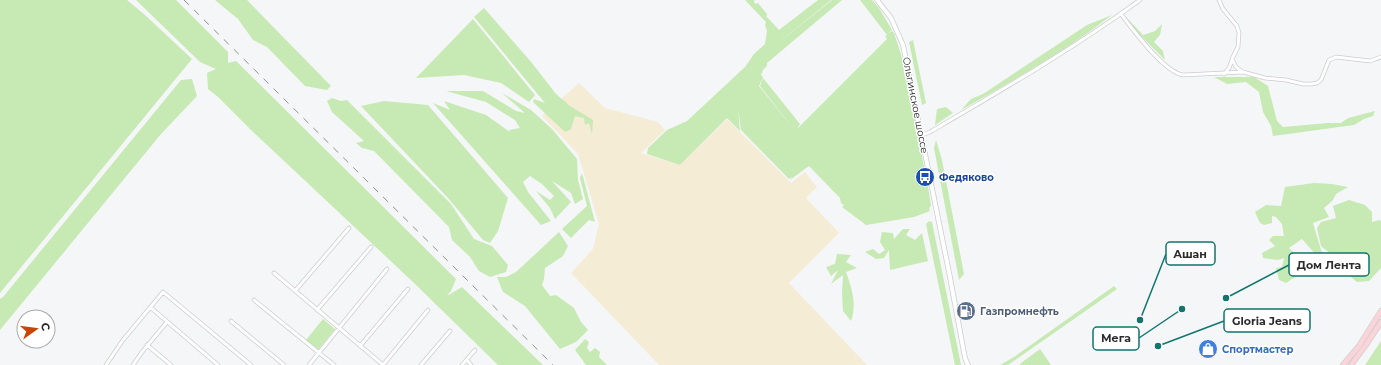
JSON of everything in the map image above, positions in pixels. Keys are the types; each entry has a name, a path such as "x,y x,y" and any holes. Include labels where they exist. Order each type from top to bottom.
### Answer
{"main road":[{"name":"Ольгинское шоссе","path":"877,0 891,18 903,45 965,358"},
{"path":"1343,365 1359,346 1381,311"},
{"path":"1350,365 1366,346 1381,322"},
{"path":"964,365 965,358"},
{"path":"965,358 968,365"}],"street":[{"path":"922,135 930,132 1016,82 1089,36 1140,0"},
{"path":"1219,0 1223,9 1237,26 1239,33 1238,48 1229,68 1224,74"},
{"path":"1121,14 1142,40 1174,72 1183,75 1243,72"},
{"path":"1232,59 1236,67 1243,72 1265,78 1311,84 1317,83 1321,80 1331,58 1336,57 1370,61 1381,57"},
{"path":"295,291 349,228"},
{"path":"318,310 371,247"},
{"path":"309,365 387,269"},
{"path":"274,273 383,365 428,310"},
{"path":"360,346 408,290"},
{"path":"106,365 123,340 163,292 251,365"},
{"path":"254,300 334,365"},
{"path":"150,307 218,365"},
{"path":"231,321 284,365"},
{"path":"134,365 147,345 167,322"},
{"path":"421,365 450,331"},
{"path":"147,345 171,365"},
{"path":"462,365 475,350"},
{"path":"466,360 471,365"}],"shaded area":[{"path":"579,83 605,108 658,122 665,130 641,153 680,165 727,119 791,183 805,172 817,187 806,198 839,233 789,283 867,365 659,365 571,273 593,249 599,224 578,154 542,116"}],"green space":[{"path":"0,0 127,0 192,59 0,293"},
{"path":"136,0 176,0 228,52 228,63 236,61 456,279 447,296 462,287 543,365 498,365 413,282 208,89 207,73 216,69 200,62"},
{"path":"215,0 247,0 331,86 327,90 305,86 267,47 253,40 238,19"},
{"path":"745,0 754,0 755,4 758,3 767,14 766,18 767,17 779,30 818,0 831,0 773,47 832,0 842,0 767,63 767,66 761,75 763,77 759,86 795,131 760,86 763,78 800,124 797,129 887,39 885,36 887,35 860,0 872,0 879,8 892,30 887,34 892,31 894,33 900,50 916,120 925,173 924,175 925,179 927,180 931,206 929,208 930,211 914,217 866,225 842,207 844,205 841,203 840,198 809,166 790,180 792,177 789,179 741,130 738,108 740,131 727,118 680,165 647,154 648,148 667,130 687,121 745,67 754,54 765,44 767,31 765,25 766,22"},
{"path":"484,8 532,63 556,94 570,106 593,120 592,134 589,123 585,125 584,118 575,116 571,129 565,132 533,102 534,99 545,103 474,17"},
{"path":"1112,15 1019,77 961,110 971,99 983,94 1087,25"},
{"path":"1126,17 1143,35 1155,31 1162,24 1160,35 1154,42 1163,51 1165,60 1128,23"},
{"path":"473,19 535,95 529,102 501,83 464,75 416,78"},
{"path":"913,40 926,103 922,105 909,42"},
{"path":"1214,77 1254,77 1268,86 1277,121 1283,127 1341,123 1348,118 1375,111 1373,116 1354,125 1273,136 1271,126 1263,112 1259,92 1246,82 1227,84"},
{"path":"192,79 197,96 161,134 0,330 0,299 181,80"},
{"path":"446,91 483,91 516,111 525,113 502,93 531,110 552,129 577,159 578,180 583,199 575,204 571,193 552,181 571,202 555,219 550,208 536,191 550,200 554,196 542,184 530,176 523,182 528,192 551,221 541,225 433,103 450,110 444,101 486,115 510,132 509,130 520,128 515,120 486,102"},
{"path":"332,98 341,101 347,100 451,204 474,239 492,246 508,265 506,272 490,277 479,271 470,257 452,240 449,227 374,151 362,148 356,143 364,141 332,112 327,101"},
{"path":"384,101 428,105 508,198 498,231 490,243 483,240 448,198 361,106"},
{"path":"946,107 953,113 935,125 937,109"},
{"path":"936,140 942,160 964,274 959,280 934,148"},
{"path":"582,173 595,222 589,220 571,238 562,229 587,206 580,178"},
{"path":"1314,183 1348,187 1336,194 1333,200 1324,208 1329,217 1313,223 1322,253 1317,256 1302,239 1289,248 1295,254 1289,263 1298,265 1297,276 1286,283 1279,280 1276,268 1282,267 1284,258 1278,260 1263,258 1262,253 1275,246 1269,240 1273,236 1284,236 1282,224 1276,217 1272,216 1272,223 1264,225 1260,223 1255,212 1266,205 1281,206 1285,187"},
{"path":"1349,200 1365,205 1372,212 1372,222 1379,220 1381,221 1381,268 1369,281 1357,282 1334,263 1335,257 1321,246 1317,228 1321,222 1336,218 1333,206"},
{"path":"929,221 932,222 961,365 955,365 926,224"},
{"path":"903,229 910,229 906,235 915,240 922,233 928,261 890,270 889,250 884,258 876,259 865,252 873,249 879,254 885,250 880,242 882,232 893,233 894,239"},
{"path":"559,232 568,246 563,256 545,268 542,285 550,296 556,295 574,308 581,322 588,330 576,342 560,349 525,306 503,292 497,277 506,277 516,272"},
{"path":"837,254 851,255 846,262 857,268 846,272 852,290 854,303 851,321 843,311 843,275 831,284 838,270 831,276 826,267 835,264"},
{"path":"1114,286 1117,289 1008,365 1000,365 1014,357"},
{"path":"323,319 335,329 318,350 306,340"},
{"path":"585,339 589,342 587,348 590,352 595,348 600,352 599,357 607,365 586,365 575,350"},
{"path":"1381,341 1381,365 1365,365"},
{"path":"1040,349 1051,365 1020,365 1021,363"}],"railway":[{"path":"184,0 553,365"}],"place":[{"name":"Федяково","path":"925,177"},
{"name":"Дом Лента","path":"1226,298"},
{"name":"Мега","path":"1182,309"},
{"name":"Газпромнефть","path":"966,311"},
{"name":"Ашан","path":"1140,320"},
{"name":"Gloria Jeans","path":"1158,346"},
{"name":"Спортмастер","path":"1208,349"}]}
